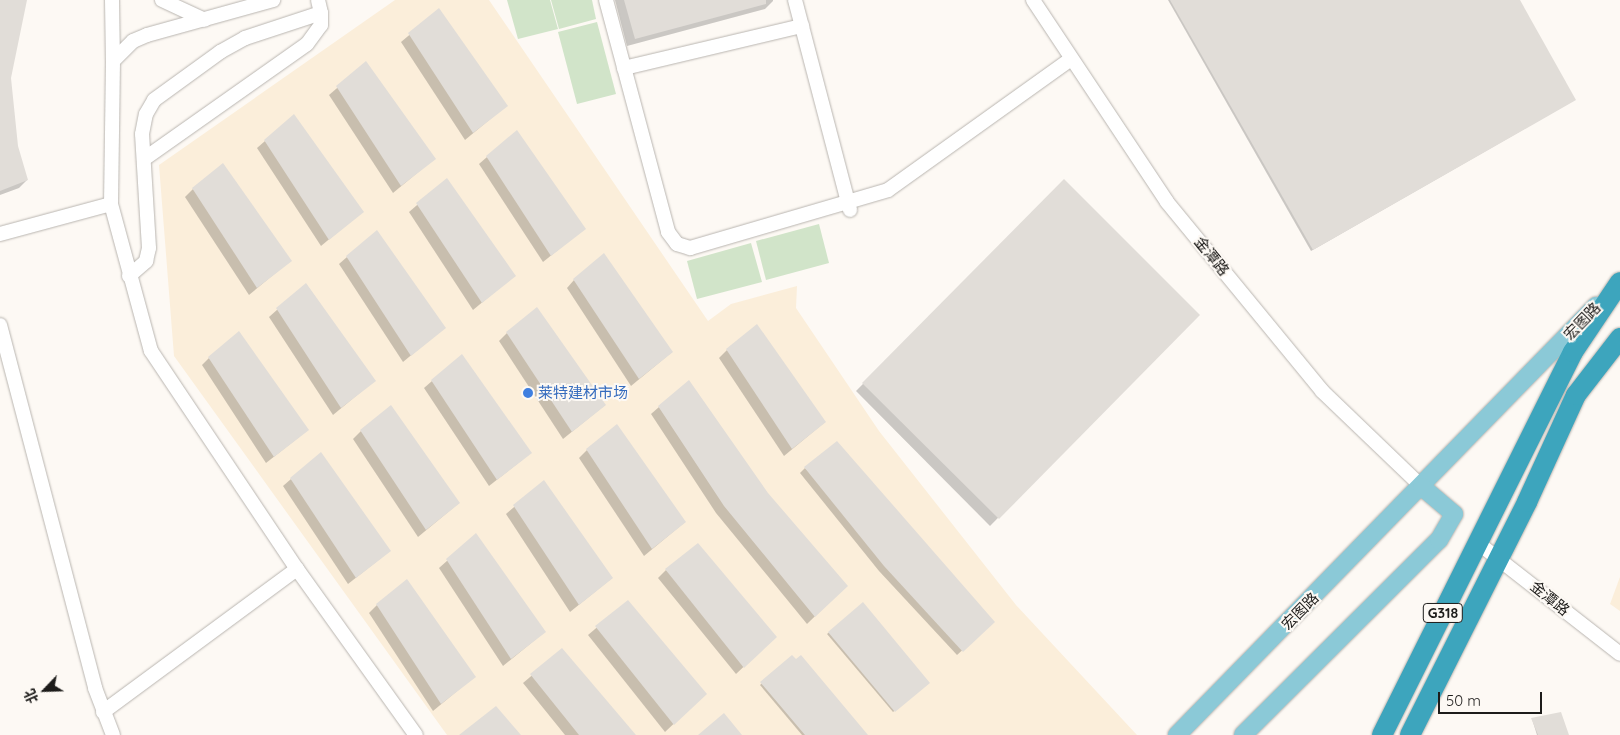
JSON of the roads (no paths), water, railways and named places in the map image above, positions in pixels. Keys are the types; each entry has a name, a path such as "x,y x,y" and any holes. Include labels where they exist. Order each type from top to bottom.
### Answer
{"highway":[{"name":"宏图路","path":"1478,543 1573,352 1619,283"},
{"name":"G318","path":"1410,735 1527,502 1576,395 1620,338"},
{"name":"G318","path":"1382,735 1478,543"}],"main road":[{"name":"宏图路","path":"1177,735 1422,487 1619,283"},
{"path":"1243,735 1439,540 1454,514 1422,487"}],"street":[{"path":"112,0 111,204 142,327 159,366 297,569 416,735"},
{"path":"162,0 205,20"},
{"path":"113,61 133,41 282,0"},
{"path":"606,0 668,232 677,244 690,248 849,206 888,190 906,180 1071,59"},
{"path":"795,0 849,206"},
{"name":"金潭路","path":"1033,0 1167,202 1322,391 1422,487"},
{"path":"129,276 146,261 149,248 142,134 146,114 154,100 220,52 245,38 320,6 321,25 308,44 144,159"},
{"path":"624,68 802,26"},
{"path":"0,234 111,204"},
{"path":"0,325 103,712 113,735"},
{"name":"金潭路","path":"1478,543 1499,557 1620,654"},
{"path":"103,712 297,569"}],"place":[{"name":"莱特建材市场","path":"528,393"}]}
